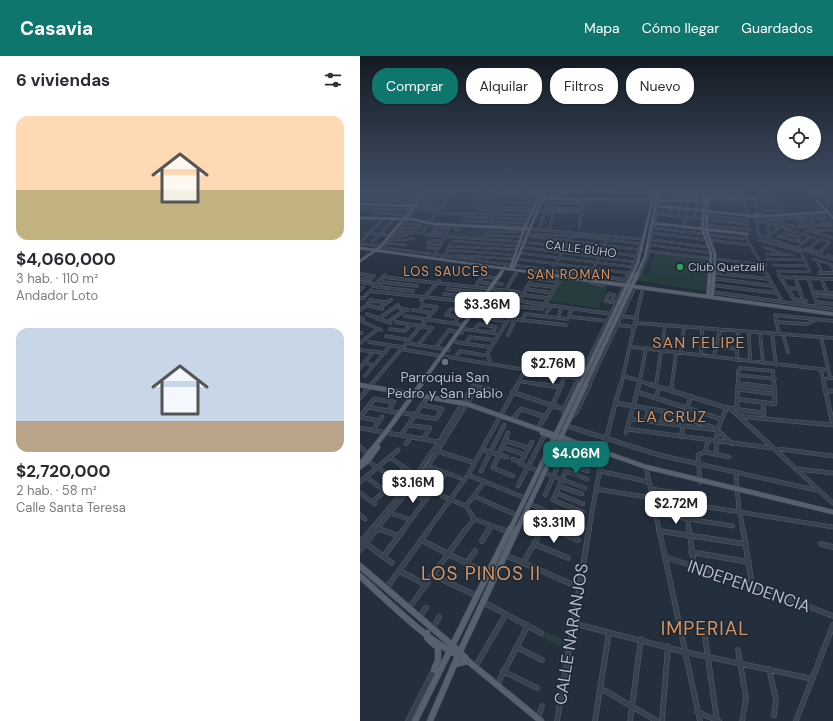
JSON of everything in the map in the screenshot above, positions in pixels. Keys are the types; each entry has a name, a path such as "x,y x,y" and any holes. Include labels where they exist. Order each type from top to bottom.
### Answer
{"main road":[{"path":"406,219 451,225 529,228"},
{"path":"361,261 379,250 406,219"},
{"path":"520,246 521,237 528,219"},
{"path":"513,268 517,253 520,246 524,242 532,219"},
{"path":"430,721 456,664 462,656 483,602 545,473 565,410 626,283 640,250 648,219"},
{"path":"415,721 516,515 557,437 567,426 634,284 648,251 655,219"},
{"path":"704,220 706,225 704,229"},
{"path":"704,220 704,229 715,254 712,259"},
{"path":"647,223 747,234"},
{"path":"708,240 714,279 711,294"},
{"path":"360,246 373,251 379,250 711,294 833,312"},
{"path":"360,246 379,250 444,256 504,267"},
{"path":"360,467 368,461 481,304 504,267"},
{"path":"513,268 591,281 626,283"},
{"path":"711,294 709,285 712,272"},
{"path":"634,284 643,288 711,294"},
{"path":"448,349 455,342 462,330"},
{"path":"360,386 464,404 538,428 577,445 646,468 833,512"},
{"path":"415,395 464,404"},
{"path":"501,416 545,434 604,454"},
{"path":"564,416 571,417"},
{"path":"360,464 387,433"},
{"path":"528,492 532,495 535,494"},
{"path":"525,498 528,498 530,503"},
{"path":"504,541 500,556 505,557"},
{"path":"494,561 499,563 496,576"},
{"path":"360,566 409,608 418,620"},
{"path":"360,576 384,596 418,620 450,652 462,656 540,720"},
{"path":"384,596 387,590"},
{"path":"430,631 427,638 438,648 438,660 434,670"},
{"path":"456,664 462,656"}],"street":[{"path":"360,246 369,233 383,219"},
{"path":"370,245 394,219"},
{"path":"360,246 370,245 379,250 387,243 392,235 397,232 406,219"},
{"path":"422,232 432,219"},
{"path":"472,260 494,219"},
{"path":"539,229 542,219"},
{"path":"549,230 552,219"},
{"path":"579,229 580,219"},
{"path":"655,219 651,245 648,251 766,265"},
{"path":"668,225 669,219"},
{"path":"683,227 685,219"},
{"path":"694,219 694,224"},
{"path":"699,219 746,224"},
{"path":"738,219 746,220 747,240 749,245 782,301"},
{"path":"769,219 795,227"},
{"path":"787,219 790,225"},
{"path":"793,219 798,224 817,226 823,226 830,222"},
{"path":"798,224 804,220 803,219"},
{"path":"810,219 817,226"},
{"path":"816,219 830,222"},
{"path":"461,230 455,229 462,220 527,223"},
{"path":"756,220 767,223 832,243 821,253 803,252 768,236 758,235 756,220"},
{"path":"401,227 416,229 420,225 404,223"},
{"path":"767,223 768,236"},
{"path":"434,256 451,225"},
{"path":"706,225 751,230"},
{"path":"768,236 780,227"},
{"path":"369,342 415,352 580,379 611,314 616,298 626,283 638,256 643,238 529,228"},
{"path":"654,228 747,240"},
{"path":"447,233 432,232 435,229 449,229"},
{"path":"489,231 524,229"},
{"path":"786,229 784,233 779,236 803,244"},
{"path":"805,231 832,230"},
{"path":"824,235 832,230"},
{"path":"810,231 833,238"},
{"name":"CALLE BÚHO","path":"397,232 422,232 426,235 445,237 520,241 638,256"},
{"path":"404,235 407,232"},
{"path":"364,233 404,235 415,232"},
{"path":"552,270 570,242 574,232"},
{"path":"653,233 749,245"},
{"path":"784,233 800,238 796,241"},
{"path":"487,235 521,237"},
{"path":"527,235 572,237 641,244"},
{"path":"527,235 570,242 640,250"},
{"path":"590,275 606,245 609,235"},
{"path":"796,249 811,236"},
{"path":"444,256 454,237"},
{"path":"390,239 403,240 414,238"},
{"path":"793,254 759,239 766,255 786,255 793,254 803,252"},
{"path":"809,249 820,239"},
{"path":"427,243 432,240 442,241"},
{"path":"652,240 708,247"},
{"path":"452,241 520,246 635,262"},
{"path":"387,243 405,244"},
{"path":"438,249 427,248 430,244 440,245"},
{"path":"651,245 711,253"},
{"path":"449,246 479,248 633,267"},
{"path":"763,247 786,255"},
{"path":"806,248 812,253 833,260"},
{"path":"796,249 803,252"},
{"path":"447,250 517,253"},
{"path":"771,259 777,271 810,272 803,256 803,252"},
{"path":"833,252 828,255 833,260"},
{"path":"444,256 515,259 630,273"},
{"path":"444,256 513,268 552,270 590,275 626,283"},
{"path":"766,259 805,260"},
{"path":"815,260 831,265 833,272 821,273 815,260"},
{"path":"773,265 807,266"},
{"path":"712,266 765,272"},
{"path":"371,291 497,305 506,290 513,268"},
{"path":"508,335 514,317 514,310 535,272"},
{"path":"712,272 769,279"},
{"path":"360,274 374,276 370,280 360,281"},
{"path":"360,298 366,296 385,276 451,284 492,286 502,284"},
{"path":"478,276 497,278"},
{"path":"483,276 478,283 519,292"},
{"path":"516,306 542,309 562,276"},
{"path":"795,277 805,300 797,299 780,276 833,279"},
{"path":"532,278 559,282"},
{"path":"710,278 773,286"},
{"path":"808,278 817,303 833,304"},
{"path":"821,279 827,292"},
{"path":"360,281 375,286 413,291"},
{"path":"409,296 420,281"},
{"path":"591,281 601,285"},
{"path":"375,286 380,282 417,286"},
{"path":"421,301 426,298 438,282"},
{"path":"440,299 451,284"},
{"path":"529,284 555,287"},
{"path":"571,417 576,413 634,284"},
{"path":"709,285 777,294"},
{"path":"360,287 363,287 360,290"},
{"path":"434,288 439,288"},
{"name":"CALLE NARANJOS","path":"557,721 578,587 596,489 615,403 624,376 631,347 643,288"},
{"path":"788,288 800,289"},
{"path":"447,289 502,295"},
{"path":"526,289 552,293"},
{"path":"430,292 436,293"},
{"path":"814,293 827,292 833,294"},
{"path":"814,293 833,297"},
{"path":"444,294 500,300"},
{"path":"711,294 782,301 833,312"},
{"path":"522,295 549,298"},
{"path":"796,304 797,299"},
{"path":"360,310 367,306 370,300 389,301 381,309 367,306"},
{"path":"448,304 451,300"},
{"path":"519,301 611,314"},
{"path":"458,305 461,302"},
{"path":"360,398 437,307 423,305 419,311"},
{"path":"360,343 380,329 361,321 368,314 378,319 389,322 402,316 407,310 397,306 378,319"},
{"path":"454,323 466,306"},
{"path":"548,312 551,306"},
{"path":"360,307 364,308"},
{"path":"559,314 562,307"},
{"path":"459,317 446,315 451,309 463,311 483,318 502,321 505,314"},
{"path":"522,320 525,314 564,318 568,317 572,309"},
{"path":"413,310 432,313"},
{"path":"581,316 583,310"},
{"path":"483,318 487,312 505,314 522,320 566,325"},
{"path":"592,318 594,312"},
{"path":"779,334 775,315 833,321"},
{"path":"402,316 454,323 462,330"},
{"path":"620,316 636,318"},
{"path":"488,364 490,361 487,354 507,321 514,317"},
{"path":"572,317 607,322"},
{"path":"561,325 564,318"},
{"path":"776,322 807,324 815,320"},
{"path":"396,322 432,328 415,352"},
{"path":"395,329 401,323"},
{"path":"390,328 405,331 411,324"},
{"path":"436,347 449,330 474,330 494,333 496,327 479,324 474,330"},
{"path":"616,325 665,325 833,338"},
{"path":"656,398 660,350 665,325"},
{"path":"681,352 684,327"},
{"path":"701,355 702,328"},
{"path":"714,356 720,330"},
{"path":"737,360 738,331"},
{"path":"749,332 750,361"},
{"path":"760,333 763,363"},
{"path":"772,334 776,365"},
{"path":"783,334 788,352"},
{"path":"386,336 398,338 419,345 448,349"},
{"path":"464,344 470,337 494,340"},
{"path":"821,337 828,370 831,377 823,379"},
{"path":"718,338 738,340"},
{"path":"484,347 489,339"},
{"path":"455,342 489,347"},
{"path":"368,351 374,343"},
{"path":"360,375 367,376 390,346"},
{"path":"631,347 828,370"},
{"path":"716,347 738,349"},
{"path":"646,348 640,381 627,431 833,456"},
{"path":"360,350 385,353"},
{"path":"455,358 460,351 483,355"},
{"path":"360,368 374,352"},
{"path":"672,390 676,352"},
{"path":"474,362 478,354"},
{"path":"364,363 374,365"},
{"path":"737,399 775,404 774,372 772,370 743,366 738,369 738,389 737,399 737,407"},
{"path":"387,590 468,475 483,450 512,392 525,370"},
{"path":"739,416 785,422 793,421 833,425 832,413 825,391 821,370"},
{"path":"538,428 552,406 567,371"},
{"path":"738,375 775,379"},
{"path":"624,376 731,409 833,503"},
{"path":"519,381 560,387"},
{"path":"738,383 775,388"},
{"path":"362,541 378,528 407,493 416,475 475,387 496,391"},
{"path":"738,389 775,394"},
{"path":"825,391 833,391"},
{"path":"512,392 565,410"},
{"path":"637,392 721,419"},
{"path":"684,418 691,396"},
{"path":"401,435 427,398"},
{"path":"379,421 360,417 374,399 394,402 388,411"},
{"path":"615,403 664,411 703,427"},
{"path":"737,407 741,410 764,414 763,403"},
{"path":"360,550 362,541 406,487 418,480 438,452 464,404"},
{"path":"368,407 436,419 442,408 422,405"},
{"path":"716,454 717,429 727,407"},
{"path":"731,409 737,407"},
{"path":"646,421 648,408"},
{"path":"512,420 521,409 546,417"},
{"path":"662,423 664,411"},
{"path":"373,430 382,417"},
{"path":"630,419 717,429 732,444"},
{"path":"408,425 430,428 423,439"},
{"path":"481,471 504,425"},
{"path":"567,426 658,456 820,491"},
{"path":"681,437 683,426"},
{"path":"360,428 439,442"},
{"path":"508,433 506,441 493,468 513,476"},
{"path":"518,486 545,434"},
{"path":"406,444 411,437"},
{"path":"705,452 708,440"},
{"path":"506,441 529,448"},
{"path":"520,463 532,442"},
{"path":"577,445 570,458 553,500 583,512"},
{"path":"503,447 525,455"},
{"path":"545,495 566,448"},
{"path":"361,449 369,454"},
{"path":"360,482 398,450"},
{"path":"483,450 507,457"},
{"path":"433,451 475,463"},
{"path":"574,451 591,456"},
{"path":"700,481 698,455 705,452 729,457"},
{"path":"389,457 416,475"},
{"path":"570,458 592,465"},
{"path":"513,459 528,467 585,488"},
{"path":"368,461 406,487"},
{"path":"568,465 588,472"},
{"path":"428,466 445,474 460,478"},
{"path":"392,478 405,468"},
{"path":"646,468 700,721"},
{"path":"796,469 833,473"},
{"path":"566,471 587,479"},
{"path":"600,471 649,482"},
{"path":"736,473 740,512 752,585"},
{"path":"384,556 445,474"},
{"path":"468,475 525,498"},
{"path":"360,493 373,503 385,491 366,477"},
{"path":"418,480 436,486"},
{"path":"466,506 485,481"},
{"path":"559,486 582,494"},
{"path":"596,489 833,528"},
{"path":"651,490 687,494"},
{"path":"407,493 426,500"},
{"path":"556,493 583,504"},
{"path":"442,496 466,506 474,519 491,527 508,532"},
{"path":"474,496 516,515"},
{"path":"530,503 551,513"},
{"path":"686,504 694,566"},
{"path":"542,532 551,513 557,511 581,521"},
{"path":"391,513 411,520"},
{"path":"656,514 733,526"},
{"path":"409,608 474,519"},
{"path":"544,526 578,540"},
{"path":"482,541 491,527"},
{"path":"378,528 399,536"},
{"path":"660,531 746,544"},
{"path":"523,563 538,537"},
{"path":"421,540 488,574"},
{"path":"362,541 392,563"},
{"path":"534,544 568,558"},
{"path":"821,544 833,547"},
{"path":"466,564 475,551"},
{"path":"691,552 748,562"},
{"path":"505,557 523,563 578,587"},
{"name":"INDEPENDENCIA","path":"664,557 752,585 833,616"},
{"path":"400,571 426,585"},
{"path":"433,575 477,596"},
{"path":"483,602 541,633"},
{"path":"418,620 426,608"},
{"path":"475,667 506,614"},
{"path":"430,631 439,617"},
{"path":"572,623 641,639 686,652 740,662 813,679"},
{"path":"497,685 528,625"},
{"path":"796,721 833,625"},
{"path":"595,721 609,632"},
{"path":"707,634 705,637 718,721"},
{"path":"630,721 641,639"},
{"path":"662,721 668,646"},
{"path":"516,647 542,660"},
{"path":"738,650 746,698 742,721"},
{"path":"408,721 434,670 450,652"},
{"path":"769,669 776,700 774,716"},
{"path":"503,671 537,688"},
{"path":"600,688 657,721"},
{"path":"540,720 542,706"},
{"path":"697,712 718,721"}],"green space":[{"path":"472,228 489,229 484,239 445,236 448,232 469,233"},
{"name":"Club Quetzalli","path":"656,252 710,259 707,291 639,281 642,275 648,274"},
{"path":"563,277 609,284 599,308 549,301"},
{"path":"544,631 566,641 564,648 541,637"}],"place":[{"name":"Club Quetzalli","path":"680,267"},
{"name":"Parroquia San Pedro y San Pablo","path":"445,362"}],"district":[{"name":"LOS SAUCES","path":"446,271"},
{"name":"SAN ROMAN","path":"569,274"},
{"name":"SAN FELIPE","path":"699,342"},
{"name":"LA CRUZ","path":"672,416"},
{"name":"LOS PINOS II","path":"481,573"},
{"name":"IMPERIAL","path":"705,628"}]}
